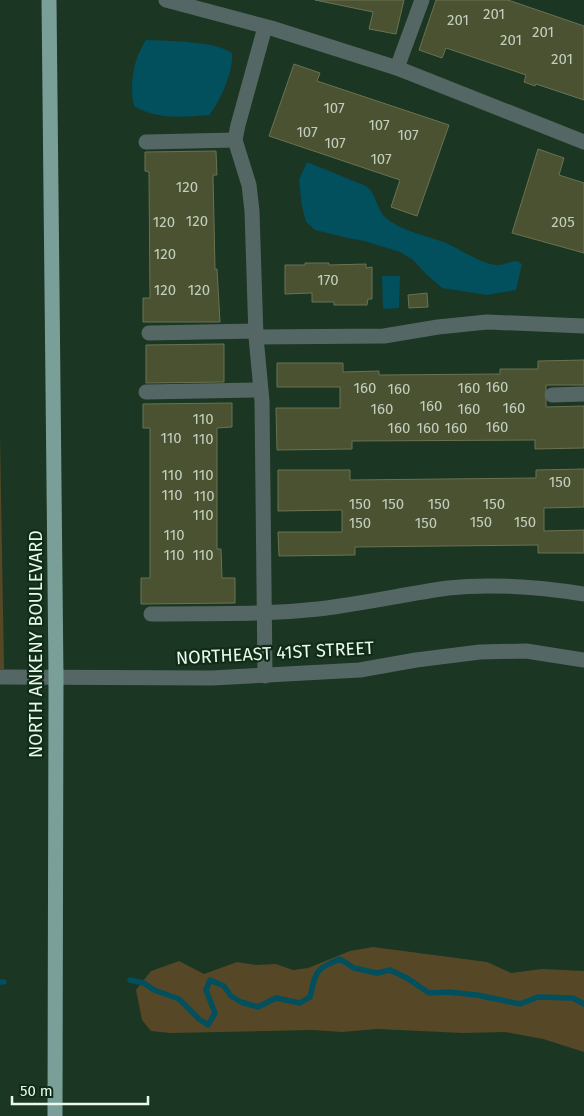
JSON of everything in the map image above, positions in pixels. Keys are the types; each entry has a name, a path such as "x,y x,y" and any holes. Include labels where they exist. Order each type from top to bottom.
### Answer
{"main road":[{"name":"NORTH ANKENY BOULEVARD","path":"50,0 56,677 55,1116"}],"street":[{"path":"166,0 265,27 397,68 584,142"},
{"path":"397,68 422,0"},
{"path":"264,676 260,390 252,211 249,185 235,140 265,27"},
{"path":"146,142 235,140"},
{"path":"149,333 384,336 438,327 487,322 584,326"},
{"path":"146,392 260,390"},
{"path":"552,395 584,394"},
{"path":"151,614 284,612 349,606 450,588 495,586 546,588 584,594"},
{"name":"NORTHEAST 41ST STREET","path":"0,677 212,678 264,676 360,670 416,660 480,652 526,651 584,660"}],"shaded area":[{"path":"0,435 4,669 0,669"},
{"path":"373,947 487,962 511,973 542,969 584,971 584,1052 543,1039 505,1032 463,1033 377,1029 342,1032 313,1030 171,1033 151,1031 142,1020 136,990 151,971 179,961 204,974 237,962 256,965 276,964 293,970 308,968 350,951"}],"water":[{"path":"146,40 204,44 225,49 232,53 231,68 225,86 218,102 209,115 161,116 151,114 134,106 133,72 138,55"},
{"path":"307,162 366,186 370,189 386,218 400,227 446,243 476,259 489,263 497,265 517,261 522,264 516,290 487,295 442,288 413,260 400,252 364,241 315,230 306,222 302,207 299,180"},
{"path":"382,276 400,276 399,308 383,309"}],"building":[{"path":"315,0 404,0 396,34 369,29 373,12"},
{"path":"436,0 508,0 584,26 584,100 536,84 535,86 524,82 526,75 446,48 442,58 419,50"},
{"path":"294,64 320,73 317,81 449,125 417,216 391,207 400,180 269,136"},
{"path":"538,149 564,158 559,175 584,183 584,253 512,233"},
{"path":"216,151 217,175 213,175 215,269 217,269 220,322 143,322 143,298 150,298 149,172 145,171 145,152"},
{"path":"305,263 329,263 329,265 366,264 366,268 372,267 372,299 368,299 367,305 334,305 334,302 312,302 312,293 285,294 285,265 305,265"},
{"path":"427,293 428,307 409,308 408,295"},
{"path":"224,344 224,382 146,383 146,345"},
{"path":"584,360 584,385 546,385 546,407 584,406 584,448 535,449 535,440 352,441 352,449 277,450 276,408 340,408 340,387 277,387 277,363 343,363 343,372 379,371 379,375 500,374 500,369 538,369 538,361"},
{"path":"232,403 232,427 217,428 217,549 221,549 222,578 235,578 235,603 141,604 141,578 150,578 150,428 143,428 143,404"},
{"path":"584,469 584,507 544,508 544,531 584,530 584,553 538,553 538,545 355,547 355,555 279,556 278,532 342,532 342,510 278,511 278,470 350,470 350,480 536,478 536,470"}],"waterway":[{"path":"130,980 144,983 154,990 179,999 199,1019 208,1025 215,1013 206,990 210,980 224,986 231,996 241,1002 258,1007 276,998 300,1003 310,997 318,972 340,959 354,968 377,973 390,970 407,978 429,993 448,992 477,995 520,1004 538,997 573,998 584,1004"}]}
